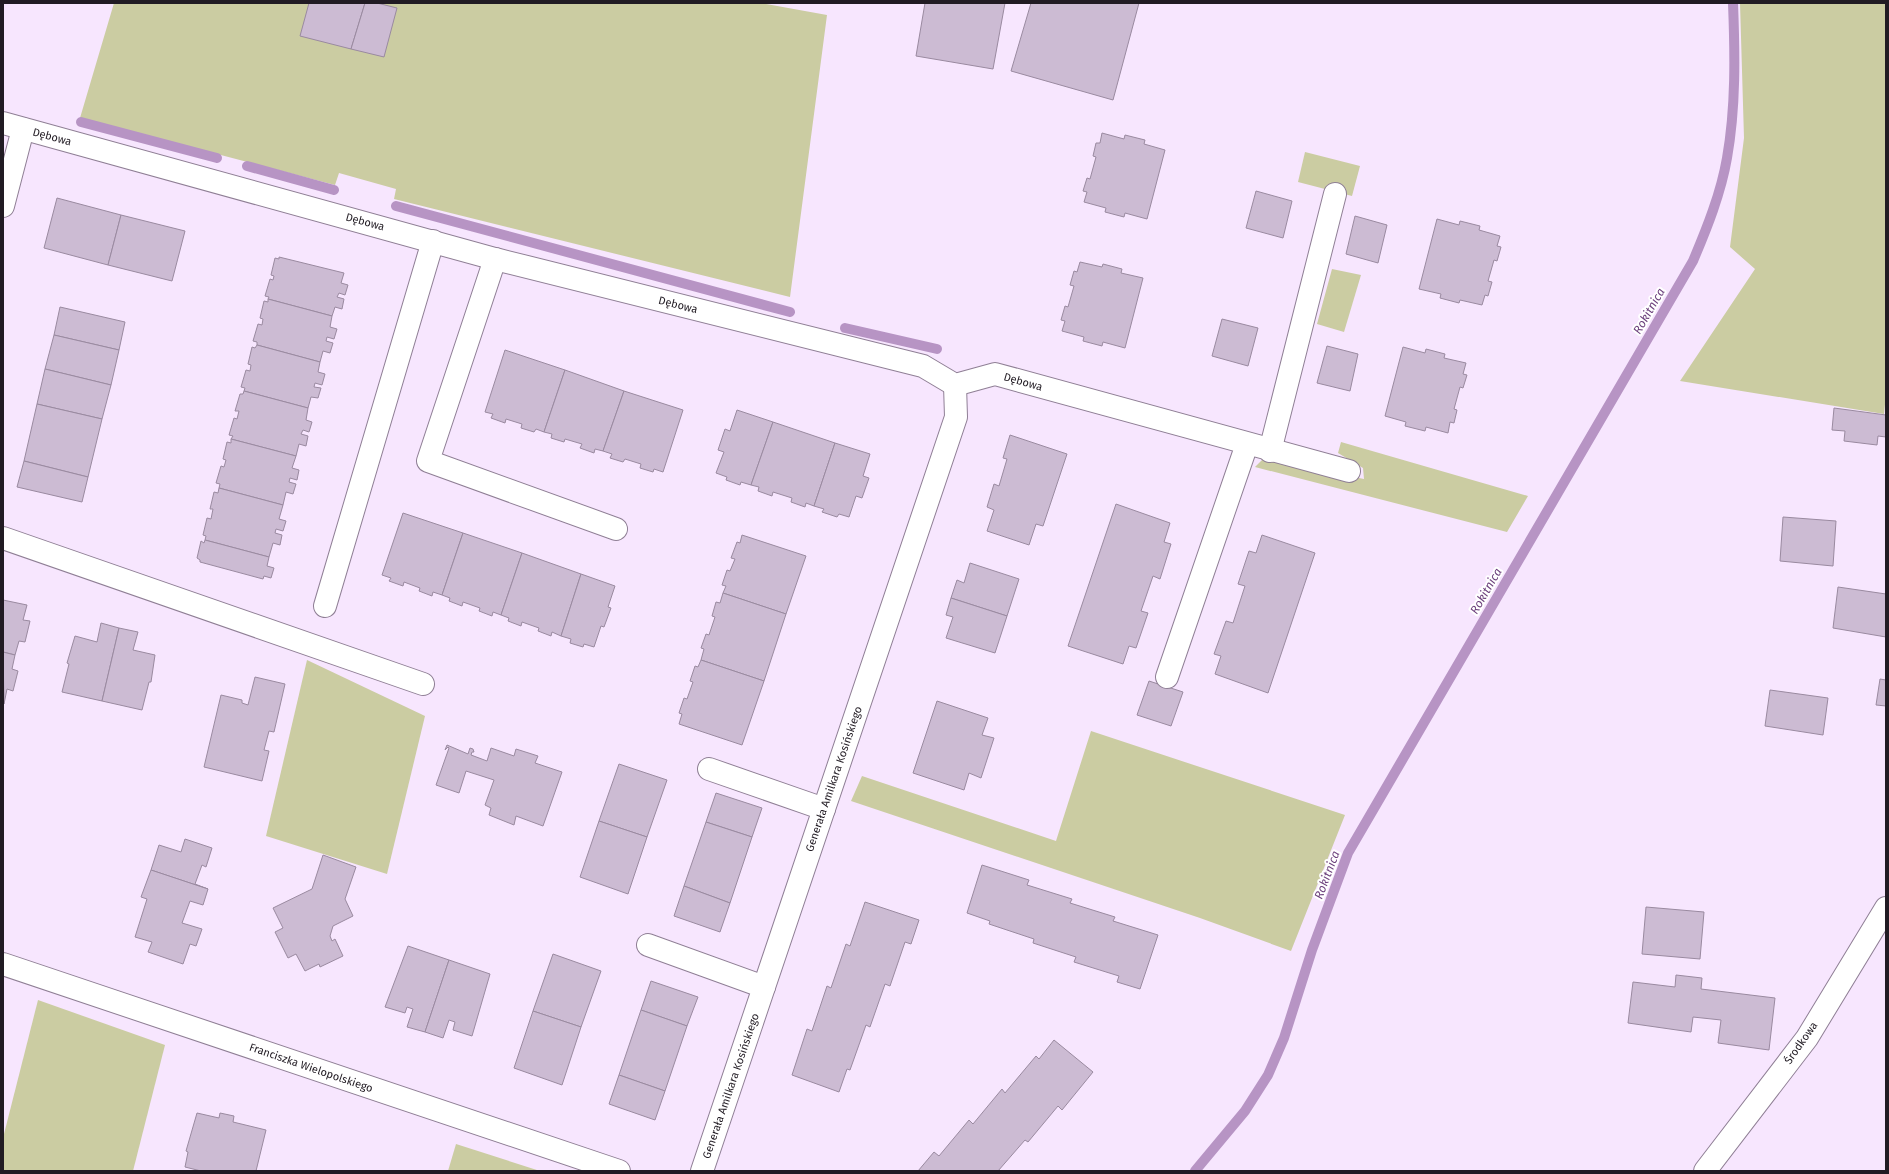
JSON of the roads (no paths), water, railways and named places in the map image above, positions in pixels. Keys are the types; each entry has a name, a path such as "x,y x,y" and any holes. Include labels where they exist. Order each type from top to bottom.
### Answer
{"street":[{"path":"3,206 13,126"},
{"name":"Dębowa","path":"13,126 495,259 923,366 955,385 995,374 1270,451 1349,471"},
{"path":"1270,451 1335,194"},
{"path":"325,606 433,241"},
{"path":"495,259 428,461 616,530"},
{"name":"Generała Amilkara Kosińskiego","path":"702,1171 956,417 955,385"},
{"path":"1167,677 1247,444"},
{"path":"3,538 423,684"},
{"path":"709,769 824,809"},
{"name":"Środkowa","path":"1705,1171 1807,1038 1886,908"},
{"path":"648,945 764,987"},
{"name":"Franciszka Wielopolskiego","path":"3,964 619,1171"}],"waterway":[{"name":"Rokitnica","path":"1195,1171 1245,1111 1268,1075 1284,1038 1312,950 1348,853 1693,261 1717,197 1727,158 1730,139 1734,61 1733,3"},
{"path":"81,122 217,158"},
{"path":"247,166 334,190"},
{"path":"396,206 790,312"},
{"path":"845,328 937,349"}]}
